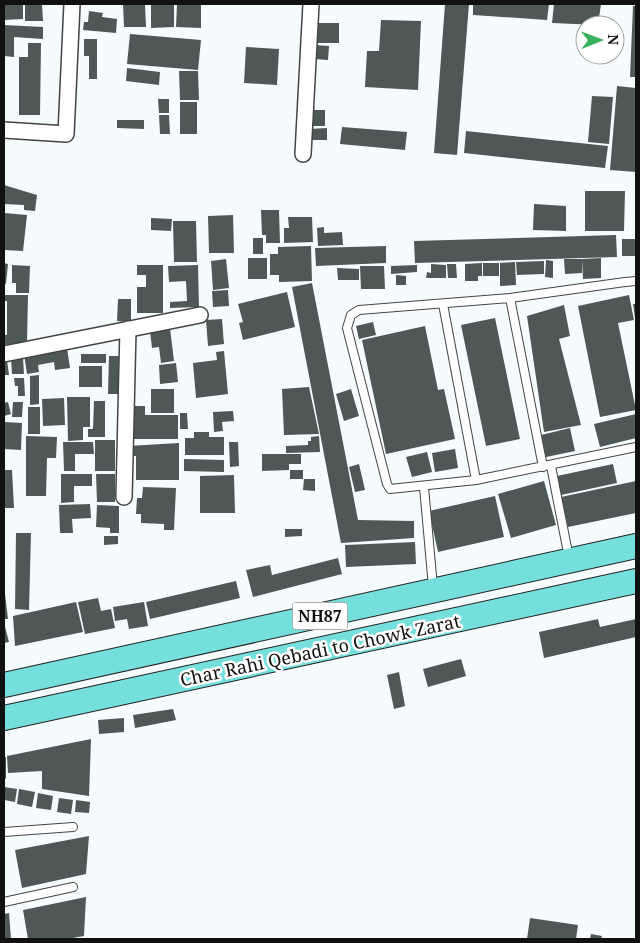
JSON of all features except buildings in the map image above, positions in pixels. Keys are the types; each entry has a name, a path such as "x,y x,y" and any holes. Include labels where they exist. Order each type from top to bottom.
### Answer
{"highway":[{"name":"Char Rahi Qebadi to Chowk Zarat","path":"4,685 636,546"},
{"name":"Char Rahi Qebadi to Chowk Zarat","path":"4,718 636,581"}],"street":[{"path":"4,130 66,134 72,4"},
{"path":"303,154 311,4"},
{"path":"4,354 200,315"},
{"path":"124,497 128,329"}],"lane":[{"path":"636,282 510,298 359,310 351,315 348,328 387,484 390,489 476,480 636,447"},
{"path":"510,298 570,560"},
{"path":"443,304 476,480"},
{"path":"424,486 434,591"},
{"path":"4,832 73,827"},
{"path":"4,902 73,887"}]}
